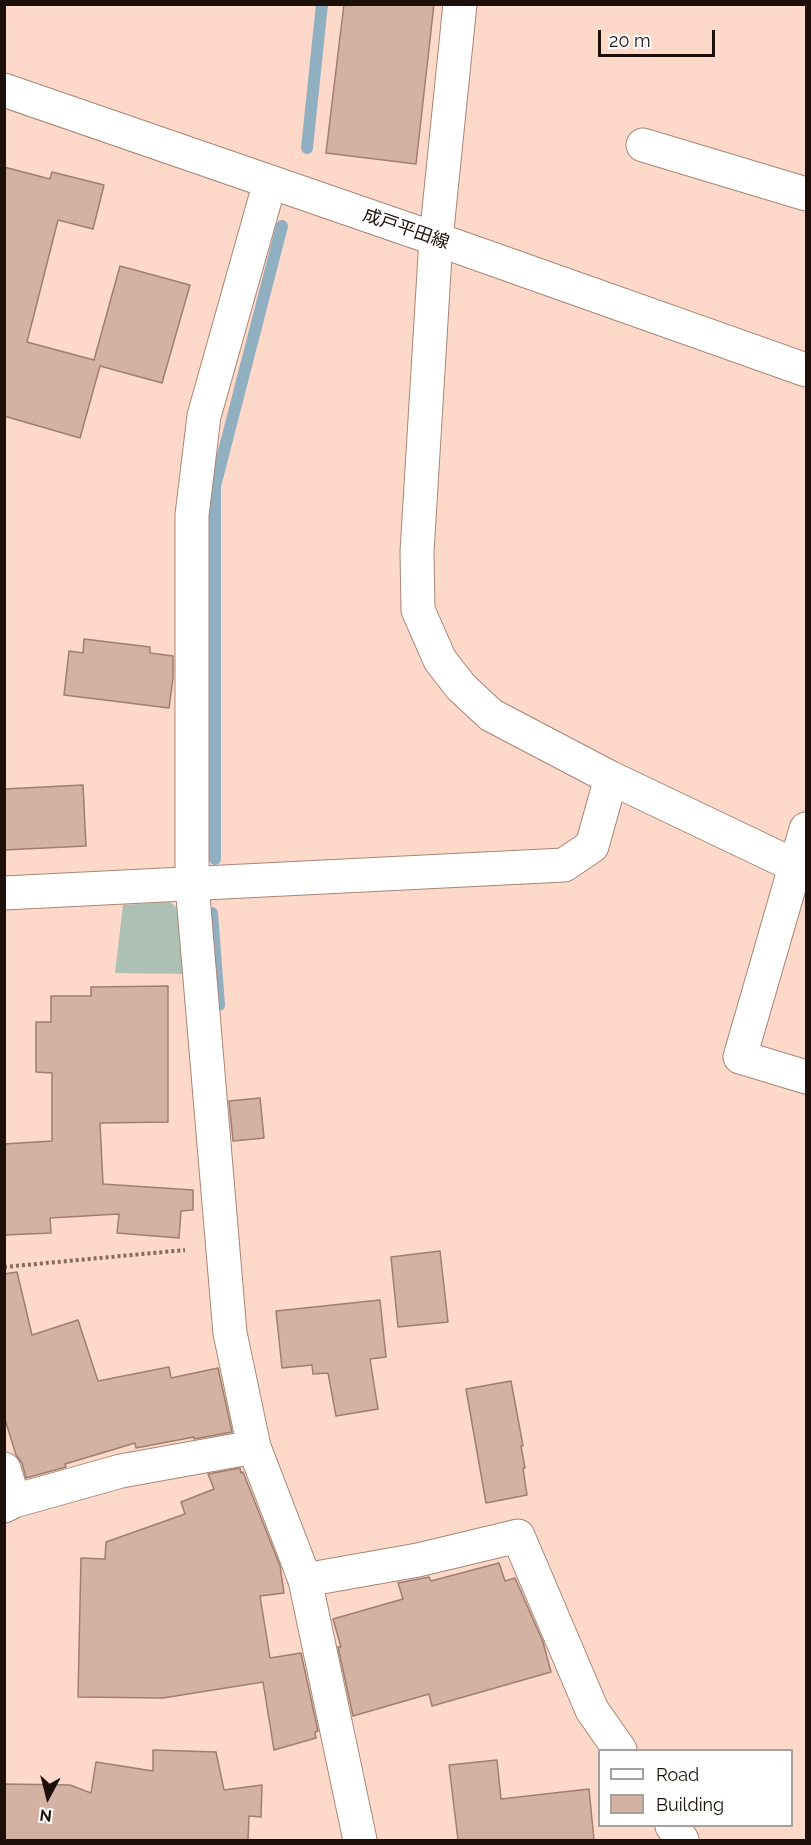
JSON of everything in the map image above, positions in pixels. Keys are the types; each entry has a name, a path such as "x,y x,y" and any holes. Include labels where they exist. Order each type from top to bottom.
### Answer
{"street":[{"path":"460,4 436,239 417,552 418,610 440,660 460,687 491,715 611,778 801,868"},
{"name":"成戸平田線","path":"4,90 807,370"},
{"path":"643,146 807,194"},
{"path":"270,182 204,416 192,514 192,884 230,1333 254,1447 305,1580 360,1840"},
{"path":"4,894 564,865 592,846 611,778"},
{"path":"807,829 801,868 740,1057 807,1077"},
{"path":"4,1468 9,1503 121,1471 254,1447"},
{"path":"305,1580 418,1560 518,1536 592,1710 619,1749"},
{"path":"673,1827 682,1840"}],"path":[{"path":"4,1267 222,1246"}],"green space":[{"path":"170,902 178,909 184,974 115,973 123,905"}],"building":[{"path":"344,4 434,4 416,164 326,153"},
{"path":"4,167 50,179 52,172 104,185 93,229 58,220 27,342 94,360 120,266 190,285 162,383 100,366 80,438 4,416"},
{"path":"84,639 150,647 150,653 173,656 169,708 64,695 69,651 83,653"},
{"path":"83,785 86,846 4,850 4,789"},
{"path":"168,986 168,1122 100,1123 103,1184 193,1190 193,1210 181,1211 179,1238 117,1233 119,1214 50,1218 51,1233 4,1235 4,1144 52,1141 52,1073 36,1072 36,1022 51,1022 51,996 91,996 91,987"},
{"path":"260,1098 264,1138 233,1141 229,1101"},
{"path":"440,1251 448,1322 398,1327 391,1257"},
{"path":"17,1272 32,1335 78,1320 98,1381 169,1367 171,1378 218,1368 232,1432 136,1448 135,1443 26,1478 4,1416 4,1274"},
{"path":"380,1300 386,1357 370,1359 378,1409 336,1416 328,1373 313,1374 312,1365 282,1368 276,1311"},
{"path":"511,1381 523,1446 521,1446 527,1495 486,1503 466,1389"},
{"path":"240,1468 280,1566 284,1593 260,1596 270,1658 301,1653 318,1731 315,1732 316,1738 274,1750 263,1682 163,1698 78,1697 81,1558 105,1559 106,1542 185,1514 181,1502 214,1489 208,1474"},
{"path":"499,1563 505,1581 515,1578 543,1642 551,1672 432,1706 429,1694 353,1716 338,1647 341,1647 333,1619 403,1599 398,1583 429,1577 431,1581"},
{"path":"153,1750 216,1752 224,1790 262,1785 261,1817 249,1816 248,1840 4,1840 4,1784 70,1785 91,1793 96,1762 153,1771"},
{"path":"497,1760 501,1799 589,1789 594,1840 458,1840 449,1765"}],"waterway":[{"path":"307,148 322,4"},
{"path":"215,859 215,486 282,226"},
{"path":"212,913 219,1005"}]}
